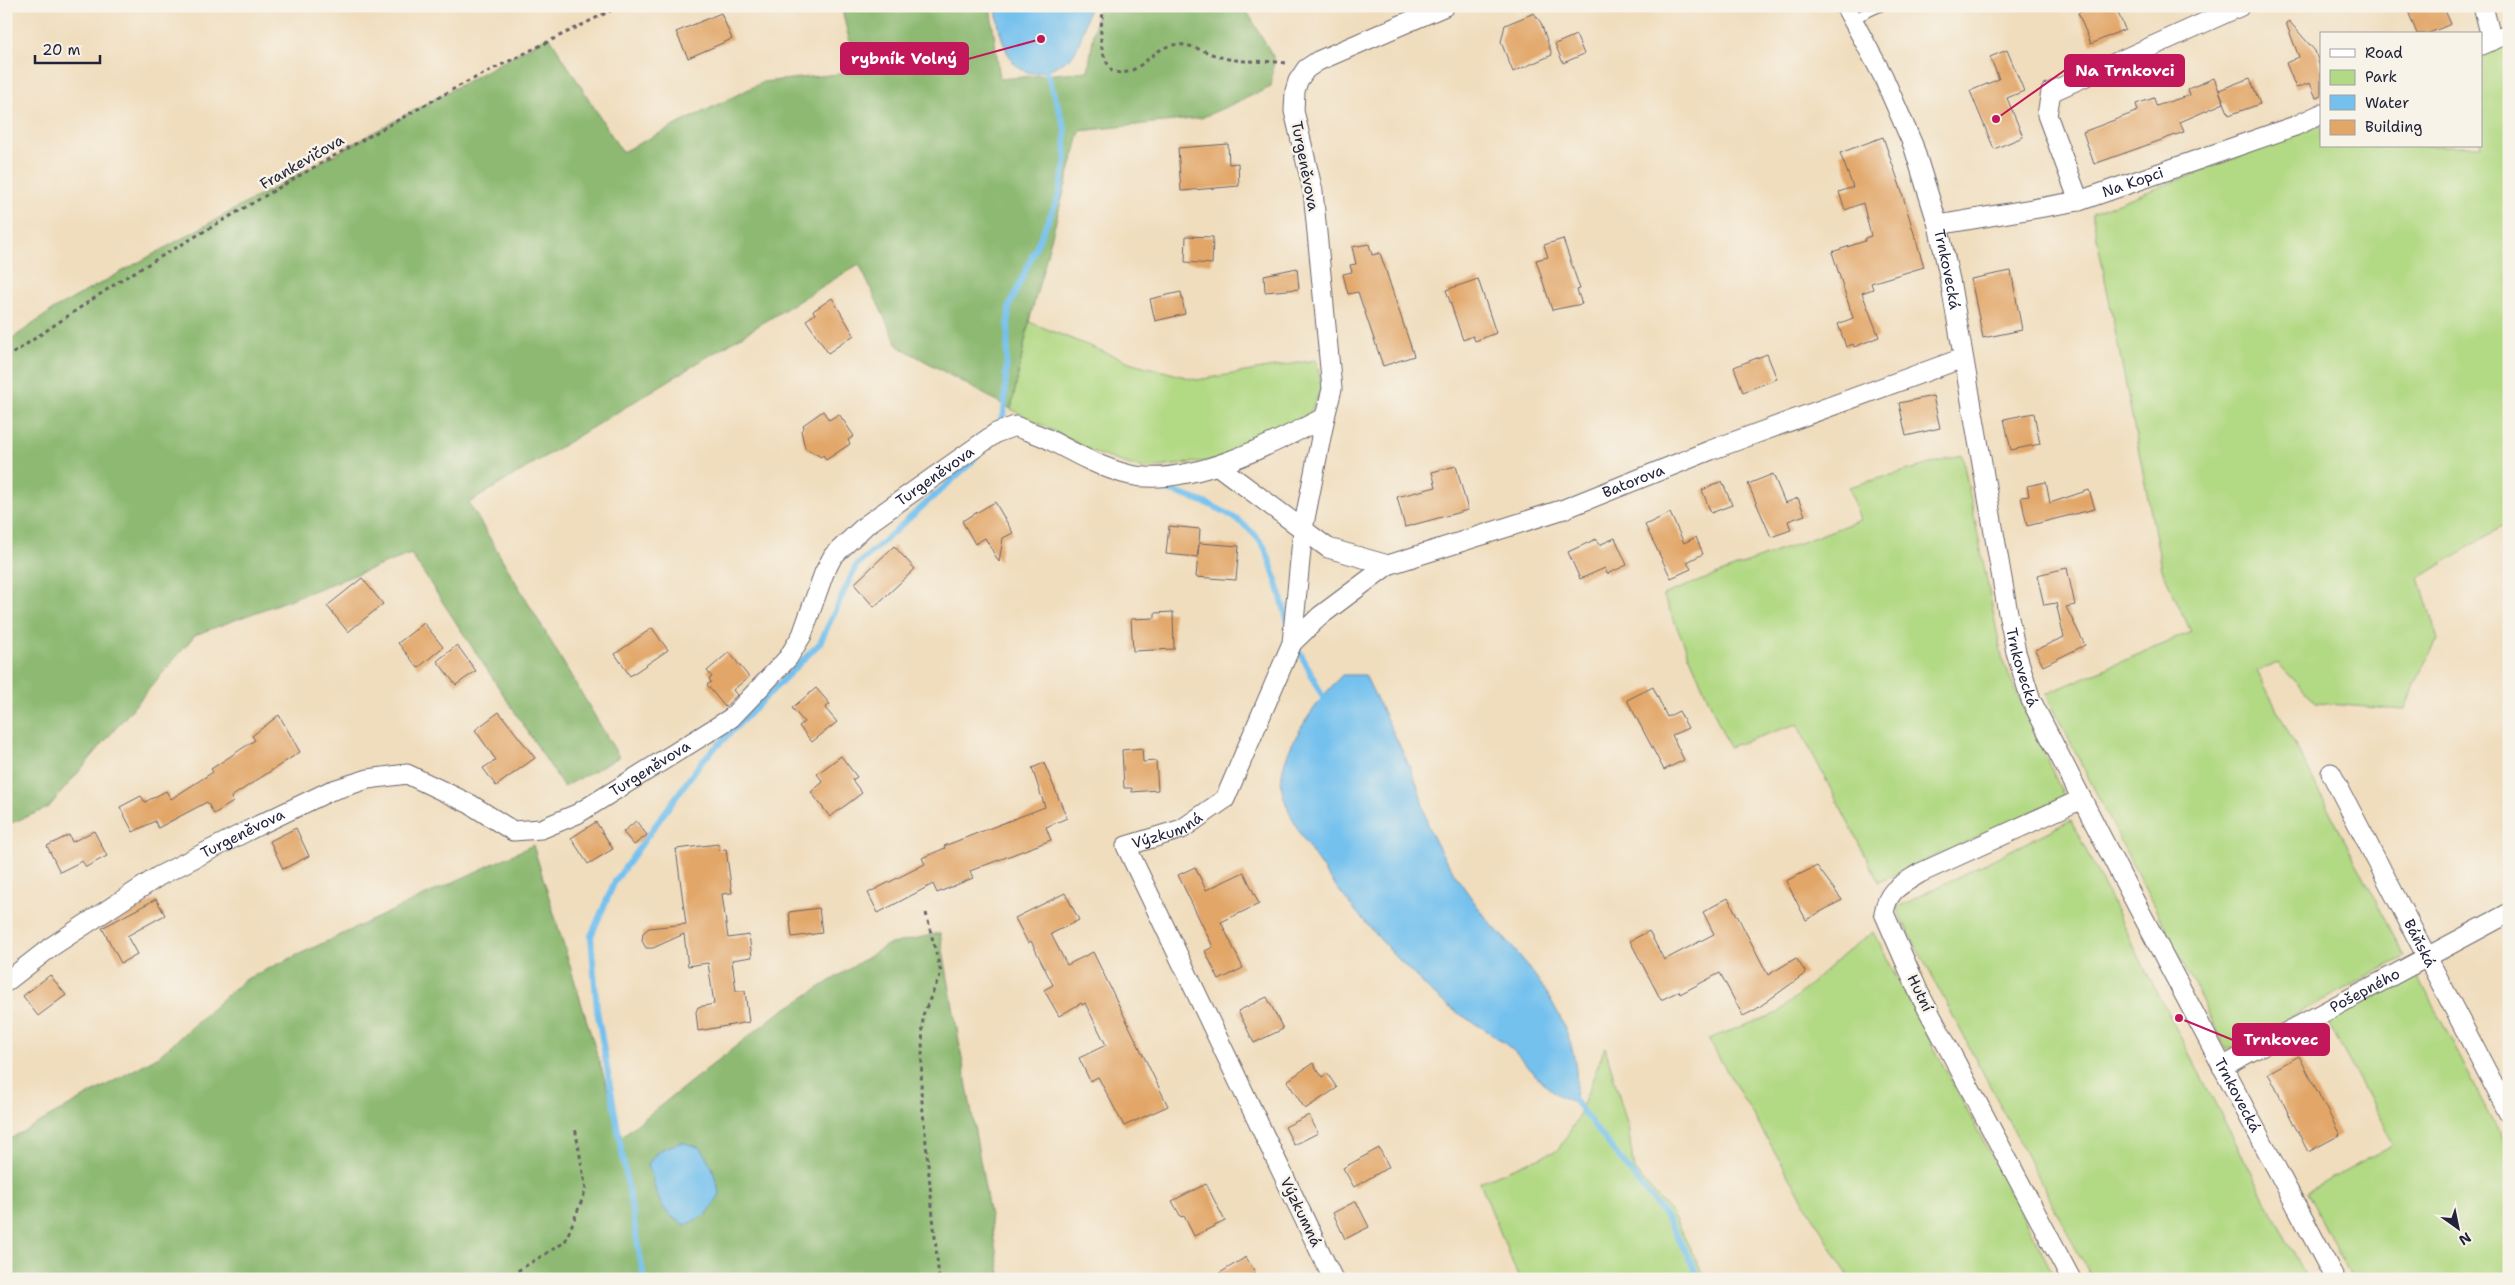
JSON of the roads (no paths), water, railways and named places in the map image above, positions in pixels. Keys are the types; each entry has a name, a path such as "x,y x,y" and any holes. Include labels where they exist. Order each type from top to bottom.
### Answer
{"street":[{"name":"Turgeněvova","path":"6,982 51,947 159,876 330,791 368,779 407,774 470,804 514,831 541,828 577,814 731,718 788,658 802,635 824,573 833,556 866,525 996,433 1014,426 1049,439 1082,459 1147,478 1218,466 1284,439 1324,417 1332,389 1313,191 1294,111 1295,91 1306,69 1318,60 1445,6"},
{"path":"2079,200 2046,115 2051,92 2241,6"},
{"path":"2483,6 2494,40"},
{"name":"Trnkovecká","path":"1849,12 1883,76 1913,145 1938,225 2016,652 2031,700 2334,1279"},
{"name":"Na Kopci","path":"1938,225 2079,200 2295,126 2320,114"},
{"name":"Batorova","path":"1388,565 1564,509 1711,450 1963,358"},
{"name":"Výzkumná","path":"1324,417 1303,529 1292,643 1225,799 1182,829 1126,846 1333,1279"},
{"path":"1218,466 1328,548 1388,565"},
{"path":"1292,643 1320,616 1388,565"},
{"name":"Báňská","path":"2331,773 2509,1114"},
{"name":"Hutní","path":"2071,1279 1919,993 1884,913 1886,900 1896,888 1920,873 2082,799"},
{"name":"Pošepného","path":"2222,1067 2509,913"}],"lane":[{"path":"1849,12 1881,6"}],"water":[{"path":"996,6 1089,6 1082,33 1074,53 1065,61 1039,73 1027,72 1010,57 1000,32"},
{"path":"1342,675 1365,675 1411,771 1432,835 1443,856 1477,906 1531,970 1554,1005 1570,1043 1575,1063 1574,1102 1553,1092 1510,1047 1443,1002 1423,984 1374,933 1349,903 1305,842 1290,814 1282,789 1282,775 1292,744 1301,728 1311,712"},
{"path":"682,1142 701,1148 712,1167 720,1194 708,1213 686,1225 668,1214 663,1207 656,1192 648,1164 659,1150"}],"waterway":[{"path":"995,428 1004,415 1009,307 1059,196 1066,159 1065,128 1044,63"},
{"path":"644,1279 597,1010 591,936 615,881 702,761 820,643 856,566 971,463 977,455"},
{"path":"1147,484 1211,505 1226,512 1252,532 1266,551 1288,622"},
{"path":"1295,643 1325,701"},
{"path":"1570,1095 1669,1221 1700,1279"}],"place":[{"name":"rybník Volný","path":"1041,39"},
{"name":"Na Trnkovci","path":"1996,119"},
{"name":"Trnkovec","path":"2179,1018"}]}
